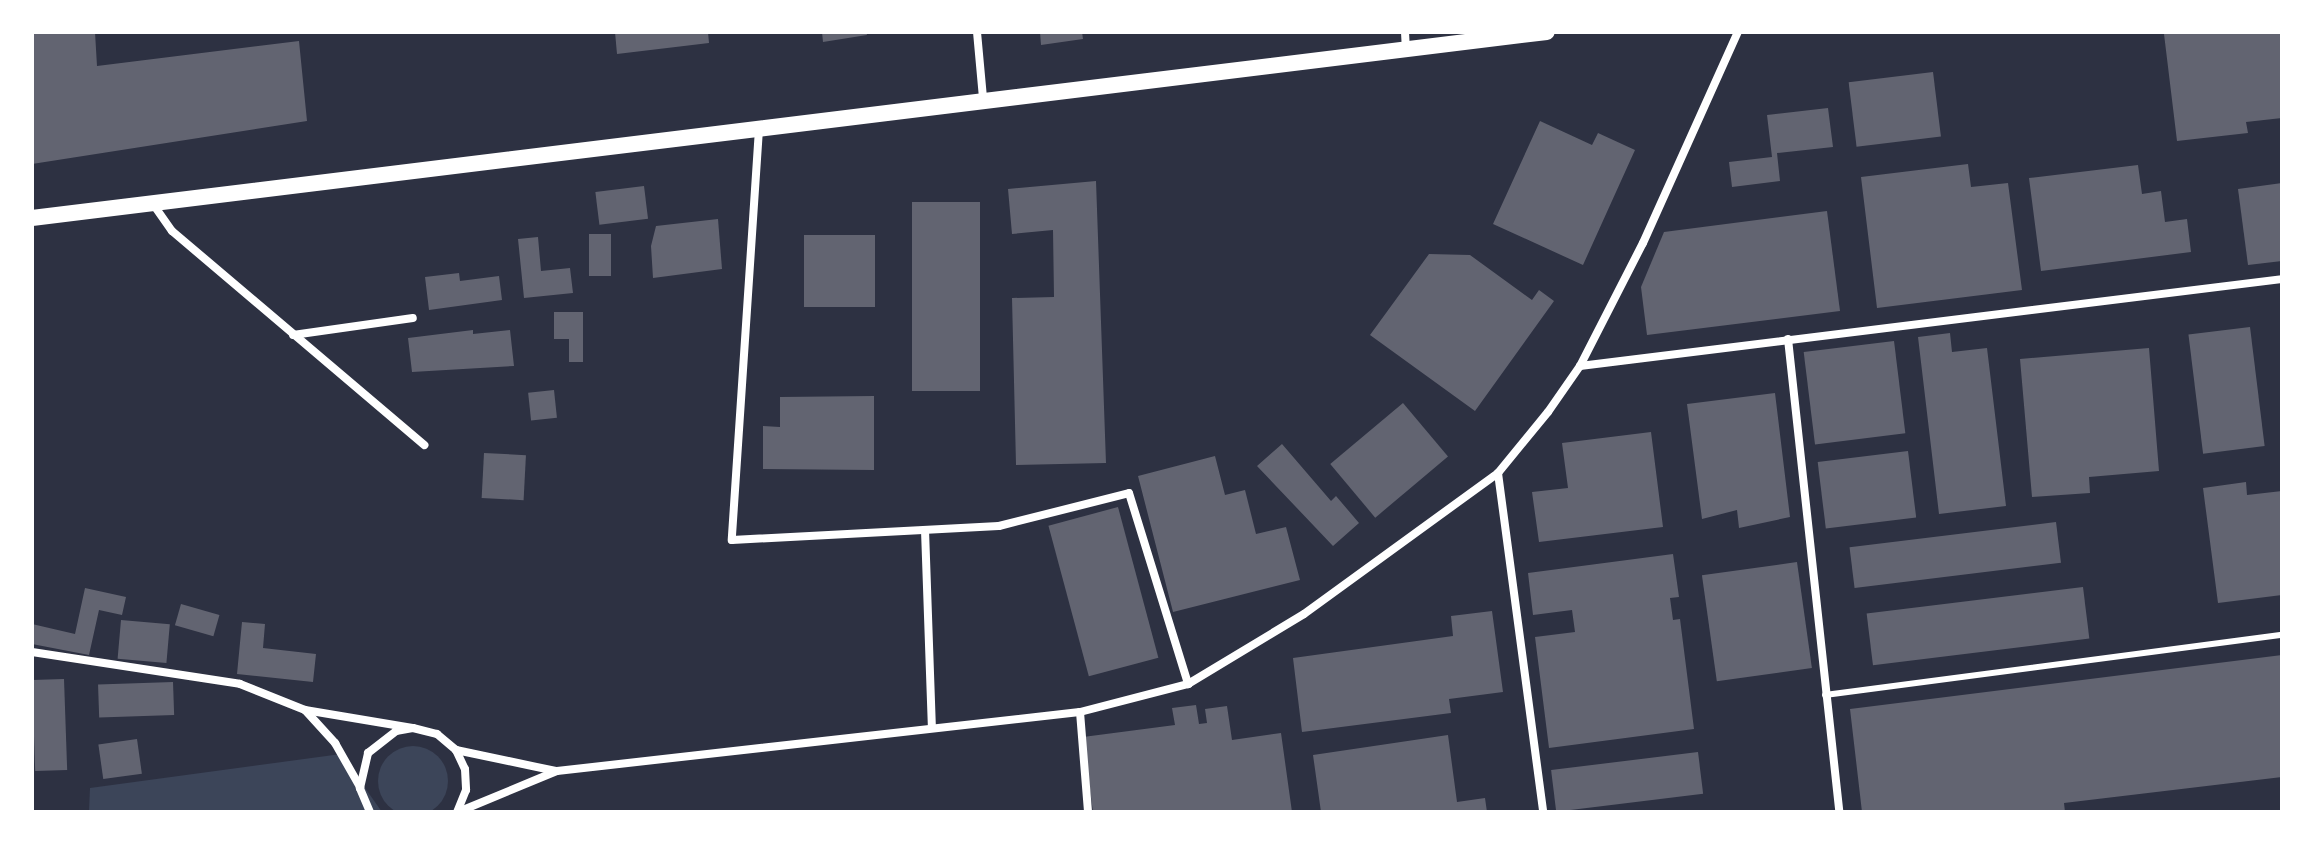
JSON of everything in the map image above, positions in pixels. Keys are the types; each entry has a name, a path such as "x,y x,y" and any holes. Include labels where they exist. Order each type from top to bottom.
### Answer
{"main road":[{"path":"32,218 759,129 983,98 1547,32"}],"street":[{"path":"977,32 983,98"},
{"path":"1405,32 1406,49"},
{"path":"458,811 557,771 1080,712 1188,684 1304,614 1498,473 1580,366 1643,243 1738,32"},
{"path":"759,129 732,540 999,526 1129,493 1188,684"},
{"path":"152,204 172,231 424,445"},
{"path":"1580,366 2282,279"},
{"path":"293,335 413,318"},
{"path":"1788,339 1839,812"},
{"path":"1498,473 1543,812"},
{"path":"925,530 932,727"},
{"path":"32,652 240,684 305,710 437,734 456,750 465,769 466,790 458,811"},
{"path":"305,710 335,743 370,812"},
{"path":"1080,712 1088,812"},
{"path":"360,788 368,753 396,731 413,728"},
{"path":"456,750 557,771"}],"lane":[{"path":"1825,695 2282,635"}],"shaded area":[{"path":"420,746 442,761 448,781 446,795 438,806 427,814 406,816 388,806 380,795 378,774 388,756 399,748"},
{"path":"341,754 382,812 89,812 90,788"}],"building":[{"path":"32,32 95,32 97,66 299,41 307,121 32,164"},
{"path":"615,32 708,32 709,43 617,54"},
{"path":"822,32 866,32 867,35 823,42"},
{"path":"1040,32 1082,32 1083,39 1041,45"},
{"path":"2282,32 2282,118 2246,122 2248,133 2177,141 2164,34"},
{"path":"1933,72 1941,137 1857,147 1849,82"},
{"path":"1828,108 1833,147 1777,153 1780,181 1732,187 1729,162 1772,157 1767,115"},
{"path":"1540,121 1592,145 1598,133 1635,150 1583,265 1493,224"},
{"path":"1968,164 1971,187 2008,183 2022,290 1877,308 1861,177"},
{"path":"2138,165 2142,194 2161,191 2165,222 2187,219 2191,252 2041,271 2029,178"},
{"path":"1096,181 1106,463 1016,465 1012,298 1054,297 1053,230 1012,234 1008,189"},
{"path":"2282,183 2282,261 2248,265 2238,189"},
{"path":"644,186 648,219 599,225 595,192"},
{"path":"912,202 980,202 980,391 912,391"},
{"path":"1827,211 1840,311 1647,335 1641,287 1664,232"},
{"path":"718,219 722,269 653,278 651,246 656,226"},
{"path":"589,234 611,234 611,276 589,276"},
{"path":"804,235 875,235 875,307 804,307"},
{"path":"538,237 541,271 570,268 573,293 524,298 518,239"},
{"path":"1429,254 1470,255 1532,300 1539,290 1554,301 1475,411 1370,335"},
{"path":"459,273 460,281 499,276 502,300 429,310 425,277"},
{"path":"554,312 583,312 583,362 569,362 569,339 554,339"},
{"path":"2250,327 2265,446 2203,454 2188,335"},
{"path":"473,330 473,334 510,330 514,366 412,372 408,338"},
{"path":"1950,333 1952,352 1987,348 2006,506 1939,514 1918,337"},
{"path":"1894,341 1905,433 1815,444 1804,352"},
{"path":"2149,348 2159,471 2089,477 2090,493 2032,497 2020,359"},
{"path":"554,390 557,418 531,421 528,393"},
{"path":"1775,393 1790,517 1739,528 1737,510 1702,519 1687,404"},
{"path":"874,396 874,470 763,469 763,426 780,427 780,397"},
{"path":"1403,403 1448,457 1375,518 1330,464"},
{"path":"1651,432 1663,527 1539,542 1532,492 1568,488 1562,443"},
{"path":"1282,444 1331,501 1336,496 1359,523 1333,546 1257,466"},
{"path":"1908,451 1916,518 1826,529 1818,462"},
{"path":"484,453 526,455 524,500 482,498"},
{"path":"1215,456 1225,495 1245,490 1256,534 1286,527 1300,580 1173,612 1138,476"},
{"path":"2246,482 2247,495 2282,491 2282,595 2218,603 2203,488"},
{"path":"1118,507 1158,658 1089,676 1048,526"},
{"path":"2056,522 2061,563 1855,588 1850,547"},
{"path":"1673,554 1679,597 1670,598 1673,620 1680,619 1694,729 1549,748 1535,637 1575,632 1572,610 1533,615 1528,573"},
{"path":"1797,562 1812,668 1717,681 1702,575"},
{"path":"2083,587 2089,639 1873,665 1867,614"},
{"path":"85,588 126,597 122,615 99,610 89,655 32,644 32,624 75,634"},
{"path":"181,604 219,615 213,636 175,625"},
{"path":"1492,611 1503,692 1449,699 1451,713 1302,732 1293,658 1453,636 1451,616"},
{"path":"121,620 170,624 166,663 118,659"},
{"path":"242,622 265,624 263,648 316,654 313,682 237,674"},
{"path":"2282,655 2282,777 2064,803 2065,812 1862,812 1850,709"},
{"path":"64,679 67,770 35,771 32,680"},
{"path":"173,682 174,715 99,718 98,685"},
{"path":"1196,705 1199,724 1207,723 1205,709 1227,706 1232,740 1281,733 1292,812 1093,812 1083,737 1175,725 1172,708"},
{"path":"1448,735 1457,802 1485,798 1487,812 1321,812 1313,755"},
{"path":"137,739 142,774 103,779 98,744"},
{"path":"1698,752 1703,794 1556,812 1551,770"}]}
